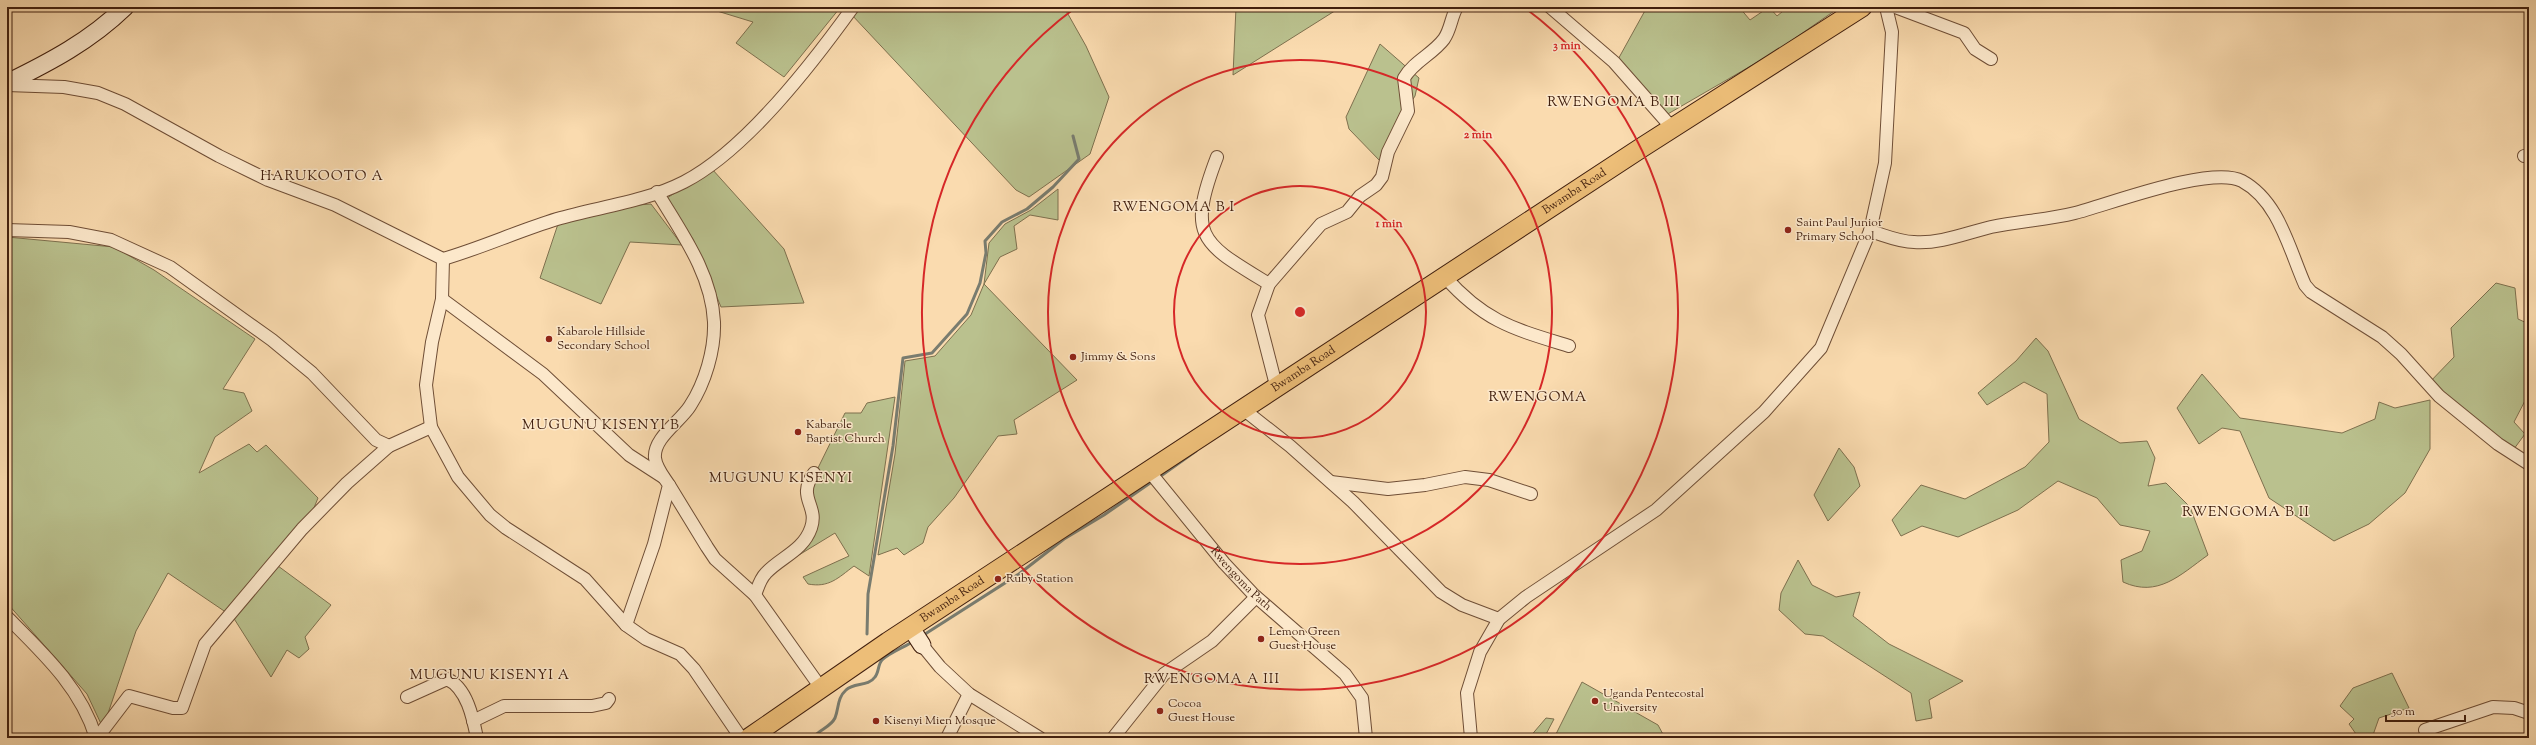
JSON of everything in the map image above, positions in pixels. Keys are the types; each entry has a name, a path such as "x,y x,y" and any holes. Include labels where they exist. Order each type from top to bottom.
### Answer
{"main road":[{"name":"Bwamba Road","path":"749,738 911,628 1243,409 1277,389 1445,276 1862,7"}],"street":[{"path":"7,84 56,59 88,39 125,7"},
{"path":"7,84 64,87 98,93 124,104 212,153 268,180 335,205 443,259 556,219 657,192 684,182 703,170 743,138 814,59 853,7"},
{"path":"1277,389 1258,315 1269,284 1321,224 1347,212 1360,196 1376,185 1382,177 1388,152 1408,111 1404,78 1420,59 1443,40 1451,28 1457,7"},
{"path":"1550,7 1614,62 1674,129"},
{"path":"1471,738 1466,703 1468,693 1480,652 1499,619 1526,597 1634,527 1656,510 1764,412 1821,348 1870,231 1885,163 1892,32 1886,7"},
{"path":"1895,7 1964,33 1975,49 1991,59"},
{"path":"1217,157 1201,212 1200,219 1204,234 1230,260 1269,284"},
{"path":"1870,231 1908,242 1936,241 1991,228 2073,214 2188,181 2226,178 2241,180 2265,198 2276,215 2305,285 2311,292 2382,337 2401,354 2439,396 2498,444 2529,464"},
{"path":"657,192 689,246 703,276 712,303 714,323 711,352 697,393 690,407 656,448 655,458 667,482 698,535 715,558 755,595 821,688"},
{"path":"7,230 69,232 111,240 170,267 272,340 312,372 365,430 376,440 389,446"},
{"path":"443,259 442,299 432,342 426,385 431,427 458,477 490,515 533,547 585,579 626,625 646,639 680,654 694,669 741,738"},
{"path":"1445,276 1468,301 1497,321 1513,329 1569,346"},
{"path":"442,299 543,374 629,455 667,482"},
{"path":"1243,409 1331,482 1362,510 1441,592 1462,605 1499,619"},
{"path":"97,738 129,696 173,708 182,708 205,644 302,529 347,483 389,446 431,427"},
{"name":"Rwengoma Path","path":"1149,471 1224,563 1256,597 1345,674 1362,698 1366,738"},
{"path":"755,595 765,573 797,550 812,527 812,510 806,491 807,483 814,472"},
{"path":"1331,482 1388,489 1425,485 1465,477 1489,480 1531,494"},
{"path":"626,625 654,544 667,482"},
{"path":"1114,738 1164,674 1212,641 1256,597"},
{"path":"7,617 42,652 83,703 97,738"},
{"path":"911,628 922,645 940,667 969,694 1040,738"},
{"path":"407,697 447,679 458,686 473,721 477,738"},
{"path":"946,738 969,694"},
{"path":"473,721 504,706 592,706 606,703 609,699"},
{"path":"2425,730 2493,707 2514,708 2529,713"}],"green space":[{"path":"704,7 846,7 843,12 839,9 784,77 736,43 753,22"},
{"path":"856,7 1064,7 1086,46 1109,97 1090,154 1029,197 1016,190 851,14"},
{"path":"1236,7 1341,7 1233,75"},
{"path":"1647,7 1739,7 1750,20 1769,7 1777,16 1788,7 1840,7 1775,52 1666,115 1616,63"},
{"path":"1380,44 1419,78 1415,96 1394,129 1381,162 1349,129 1346,117"},
{"path":"712,169 784,249 804,303 721,307 693,239 668,204 667,198"},
{"path":"1058,189 1058,220 1030,215 1014,226 1017,249 1000,257 984,284 989,243 1005,224 1031,210"},
{"path":"651,204 682,245 630,242 601,304 540,278 558,224 624,206"},
{"path":"7,237 114,247 154,270 255,339 223,389 244,393 252,411 215,437 199,473 249,444 257,452 266,445 318,498 311,515 274,563 331,605 305,637 309,649 299,658 287,650 271,677 233,617 168,573 136,631 103,728 87,694 7,603"},
{"path":"2496,283 2515,288 2518,319 2529,324 2529,359 2527,362 2529,393 2514,422 2525,434 2508,457 2426,386 2454,357 2451,328"},
{"path":"984,284 1077,380 1014,420 1017,434 998,436 954,498 928,527 923,543 904,555 897,548 878,555 895,454 905,361 935,356 971,315"},
{"path":"2036,338 2048,351 2079,419 2120,443 2147,441 2155,458 2148,486 2166,483 2190,507 2208,555 2178,577 2158,586 2147,587 2136,586 2123,582 2121,560 2142,551 2150,531 2120,525 2097,498 2058,481 2018,510 1958,537 1922,526 1901,536 1892,520 1921,485 1965,499 2025,467 2049,442 2047,394 2024,382 1987,405 1978,393 2016,361"},
{"path":"2202,374 2240,418 2342,433 2375,419 2379,402 2395,408 2430,400 2430,449 2405,493 2369,524 2334,541 2269,498 2240,431 2222,428 2199,444 2177,408"},
{"path":"895,397 869,576 854,566 838,578 828,583 822,585 808,584 803,577 849,556 835,533 794,558 811,517 804,482 812,468 817,470 845,413 861,413 867,403"},
{"path":"1839,448 1854,467 1860,486 1828,521 1814,495"},
{"path":"1798,560 1812,585 1836,597 1860,592 1853,616 1889,644 1963,681 1929,700 1932,718 1916,721 1911,693 1823,636 1805,634 1779,610 1781,593"},
{"path":"2392,673 2409,708 2379,718 2373,735 2356,734 2349,724 2354,719 2340,706 2353,688"},
{"name":"Uganda Pentecostal University","path":"1582,682 1658,725 1665,738 1554,738"},
{"path":"1546,718 1554,719 1544,738 1529,738"}],"waterway":[{"path":"867,634 868,594 893,446 903,358 932,353 967,314 980,283 986,253 985,241 1002,222 1027,209 1053,187 1079,159 1073,136"},
{"path":"1158,478 1196,451"},
{"path":"922,636 1019,574 1064,539 1104,515 1153,481"},
{"path":"813,738 818,732 833,721 841,696 846,690 853,686 872,680 876,675 882,660 889,654 914,641"}],"place":[{"name":"Saint Paul Junior Primary School","path":"1788,230"},
{"name":"Kabarole Hillside Secondary School","path":"549,339"},
{"name":"Jimmy & Sons","path":"1073,357"},
{"name":"Kabarole Baptist Church","path":"798,432"},
{"name":"Ruby Station","path":"998,579"},
{"name":"Lemon Green Guest House","path":"1261,639"},
{"name":"Uganda Pentecostal University","path":"1595,701"},
{"name":"Cocoa Guest House","path":"1160,711"},
{"name":"Kisenyi Mien Mosque","path":"876,721"}],"district":[{"name":"RWENGOMA B III","path":"1614,103"},
{"name":"HARUKOOTO A","path":"322,177"},
{"name":"RWENGOMA B I","path":"1174,208"},
{"name":"RWENGOMA","path":"1538,398"},
{"name":"MUGUNU KISENYI B","path":"601,426"},
{"name":"MUGUNU KISENYI","path":"781,479"},
{"name":"RWENGOMA B II","path":"2246,513"},
{"name":"MUGUNU KISENYI A","path":"490,676"},
{"name":"RWENGOMA A III","path":"1212,680"}]}
